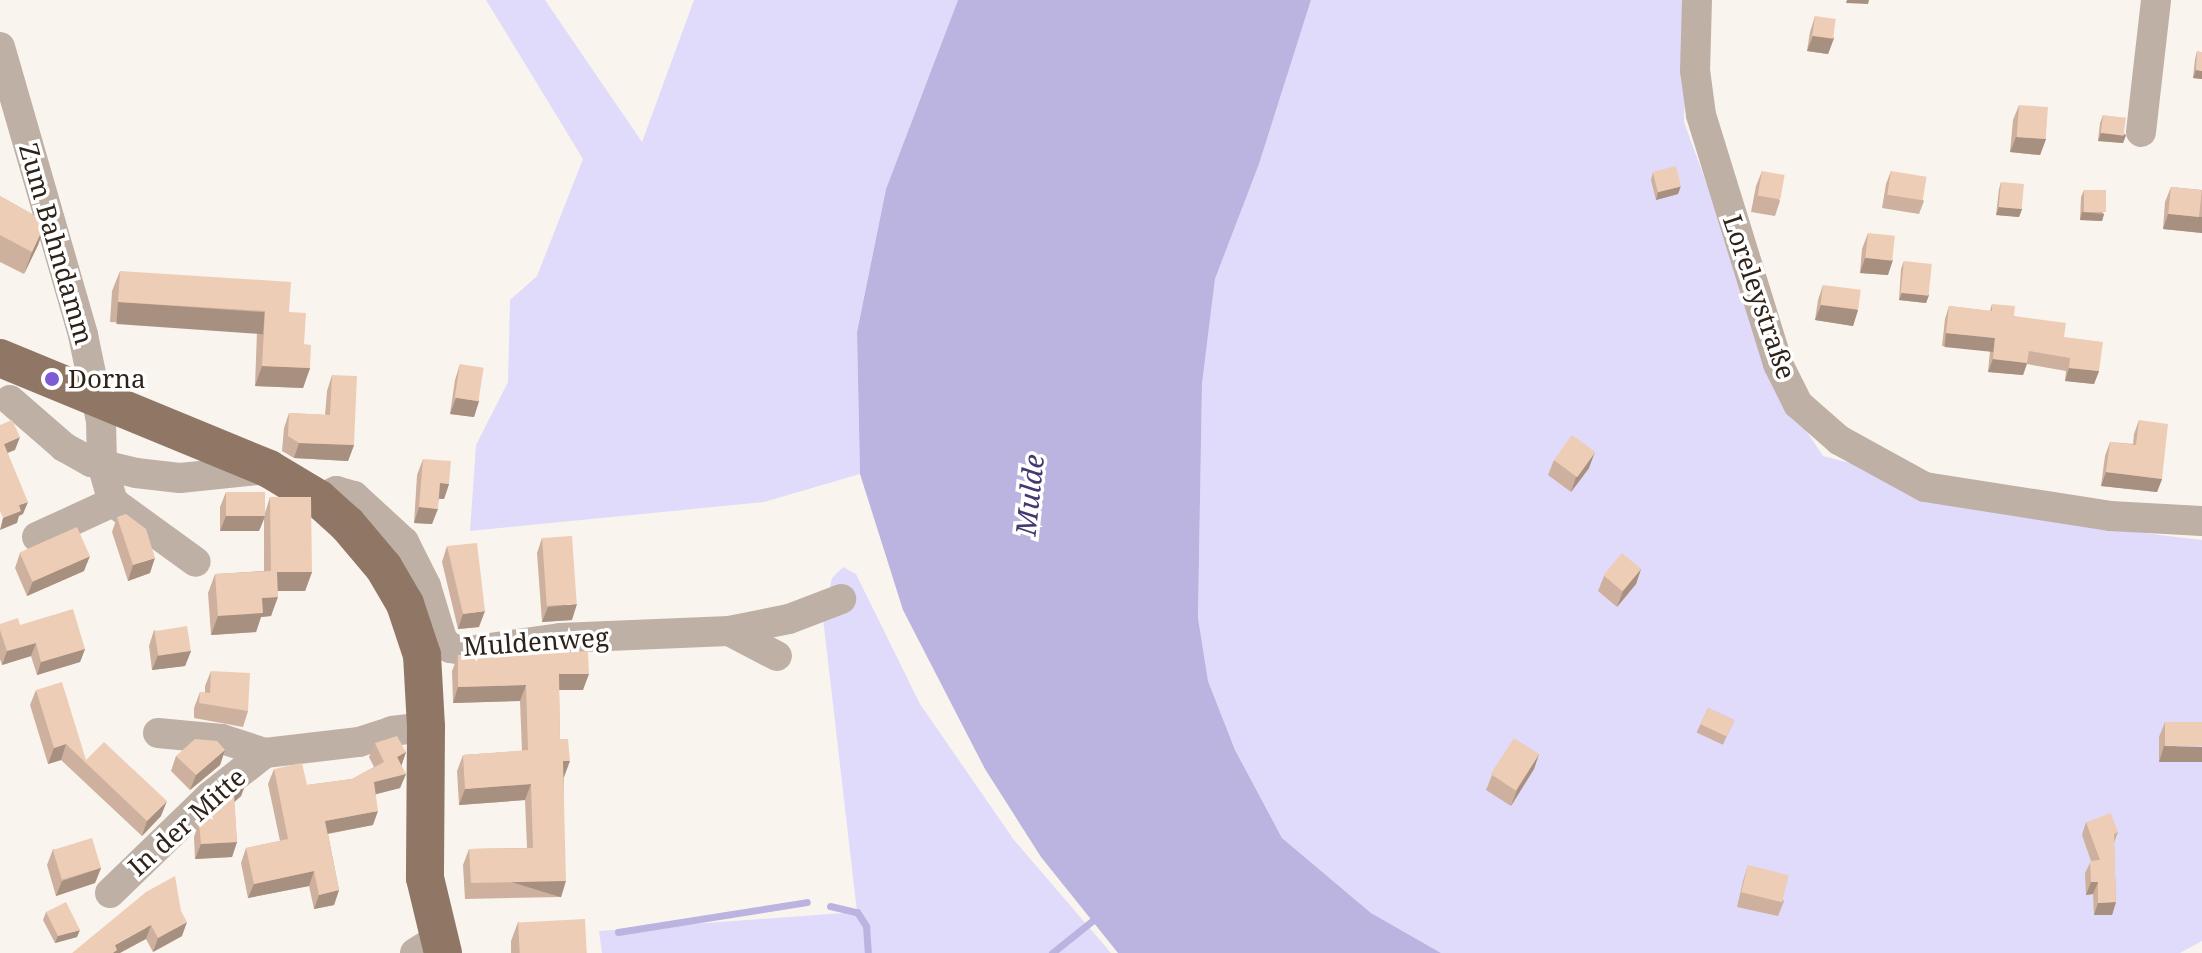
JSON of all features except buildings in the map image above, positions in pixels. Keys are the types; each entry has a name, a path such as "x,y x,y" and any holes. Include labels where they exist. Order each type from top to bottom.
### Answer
{"main road":[{"path":"0,358 269,469 319,499 369,548 405,604 422,655 426,727 425,878 431,948"}],"street":[{"name":"Loreleystraße","path":"1697,0 1695,70 1701,115 1778,364 1798,404 1839,440 1925,487 2110,516 2202,521"},
{"path":"2141,132 2156,0"},
{"name":"Zum Bahndamm","path":"0,47 83,335 101,421 102,464 113,502"},
{"path":"10,400 64,447 102,464 136,473 180,478 269,469"},
{"name":"Muldenweg","path":"319,499 336,491 354,496 404,542 426,586 442,639 450,648 468,651 560,638 729,631 789,619 841,599"},
{"path":"37,537 113,502 196,562"},
{"path":"729,631 777,656"},
{"name":"In der Mitte","path":"158,733 222,739 265,753 359,742 392,731 426,727"},
{"name":"In der Mitte","path":"110,893 210,796 265,753"}],"shaded area":[{"path":"486,0 545,0 642,142 694,0 958,0 886,189 857,331 860,474 764,502 470,531 476,445 508,382 510,300 537,276 583,159"},
{"path":"1311,0 1688,0 1684,122 1785,399 1823,456 2101,528 2202,540 2202,941 2180,953 1441,953 1371,913 1282,838 1235,750 1208,681 1198,618 1202,384 1215,279 1259,164"},
{"path":"843,567 856,574 920,704 1014,840 1111,953 602,953 599,931 857,912 823,618 832,578"}],"water":[{"name":"Mulde","path":"958,0 1311,0 1259,164 1215,279 1202,384 1198,618 1208,681 1235,750 1282,838 1371,913 1441,953 1118,953 1041,857 985,769 903,610 860,474 857,332 886,189"}],"waterway":[{"path":"618,932 807,902"},
{"path":"830,906 857,912 866,926 868,953"},
{"path":"1052,953 1097,917"}],"place":[{"name":"Dorna","path":"52,379"}]}
